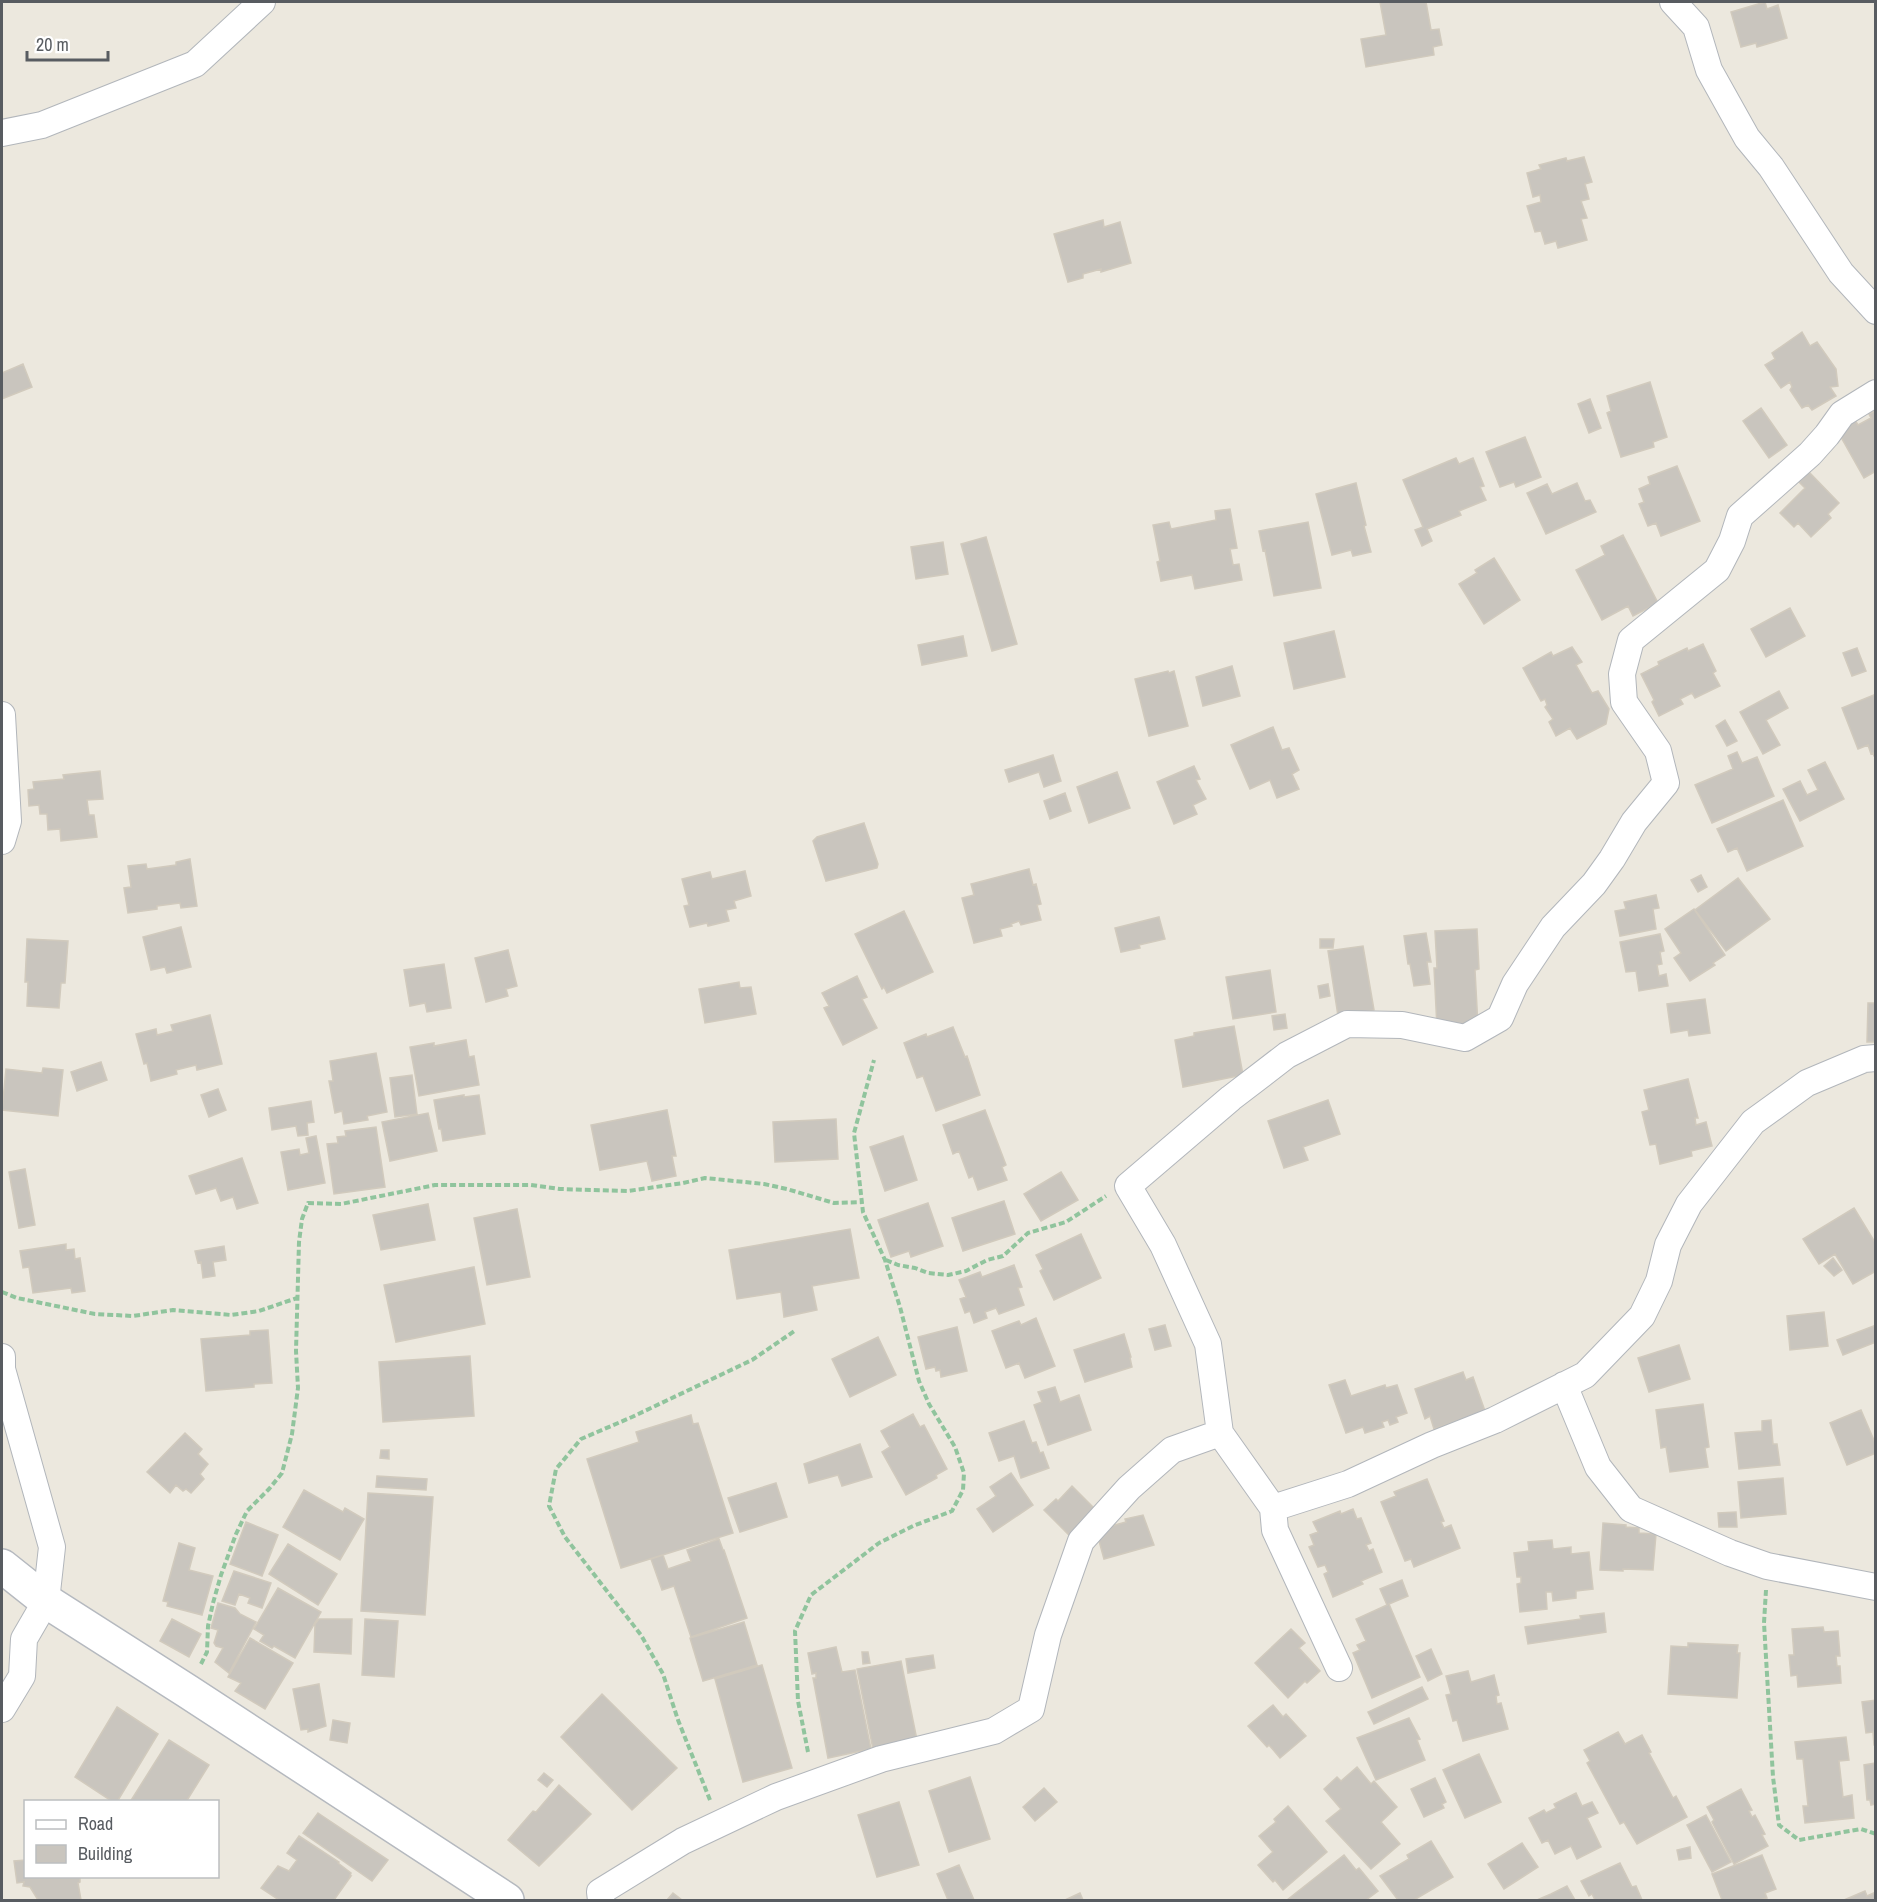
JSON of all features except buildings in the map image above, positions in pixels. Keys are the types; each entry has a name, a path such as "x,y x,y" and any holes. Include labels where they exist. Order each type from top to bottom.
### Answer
{"main road":[{"path":"2,1566 46,1601 507,1900"}],"street":[{"path":"2,133 42,125 195,64 262,2"},
{"path":"1673,2 1696,27 1709,70 1748,138 1771,167 1841,273 1875,311"},
{"path":"1339,1668 1275,1530 1273,1508 1220,1433 1208,1344 1163,1245 1128,1186 1231,1098 1287,1055 1347,1024 1402,1025 1466,1038 1500,1018 1515,984 1553,927 1594,884 1634,822 1666,783 1658,751 1624,702 1622,674 1631,640 1717,570 1732,541 1740,516 1810,454 1842,414 1875,393"},
{"path":"2,715 8,821 2,841"},
{"path":"1273,1508 1348,1484 1432,1445 1496,1420 1585,1375 1642,1316 1659,1281 1668,1245 1689,1204 1753,1122 1807,1083 1864,1059 1875,1058"},
{"path":"2,1357 2,1369 52,1547 46,1601 24,1639 22,1676 2,1709"},
{"path":"1564,1385 1598,1467 1631,1509 1730,1553 1767,1566 1875,1587"},
{"path":"598,1898 683,1841 776,1797 881,1759 994,1731 1031,1709 1048,1635 1081,1541 1129,1488 1172,1450 1220,1433"}],"path":[{"path":"808,1752 798,1701 795,1631 811,1595 879,1543 913,1526 952,1511 963,1490 964,1473 955,1447 929,1404 919,1381 885,1260 863,1212 854,1133 874,1060"},
{"path":"187,1691 207,1652 208,1626 220,1575 236,1534 247,1511 282,1473 292,1434 298,1388 296,1351 299,1242 308,1203 340,1204 435,1185 531,1185 560,1189 628,1191 705,1178 764,1184 834,1203 862,1202"},
{"path":"885,1260 928,1273 948,1275 966,1271 987,1260 1003,1256 1028,1233 1066,1222 1106,1195 1128,1186"},
{"path":"2,1292 17,1298 95,1314 133,1316 173,1310 231,1315 259,1311 297,1298"},
{"path":"714,1809 678,1720 663,1674 641,1635 565,1537 549,1506 556,1469 581,1439 752,1360 796,1330"},
{"path":"1767,1566 1764,1623 1773,1777 1779,1825 1799,1840 1861,1829 1875,1834"}]}
